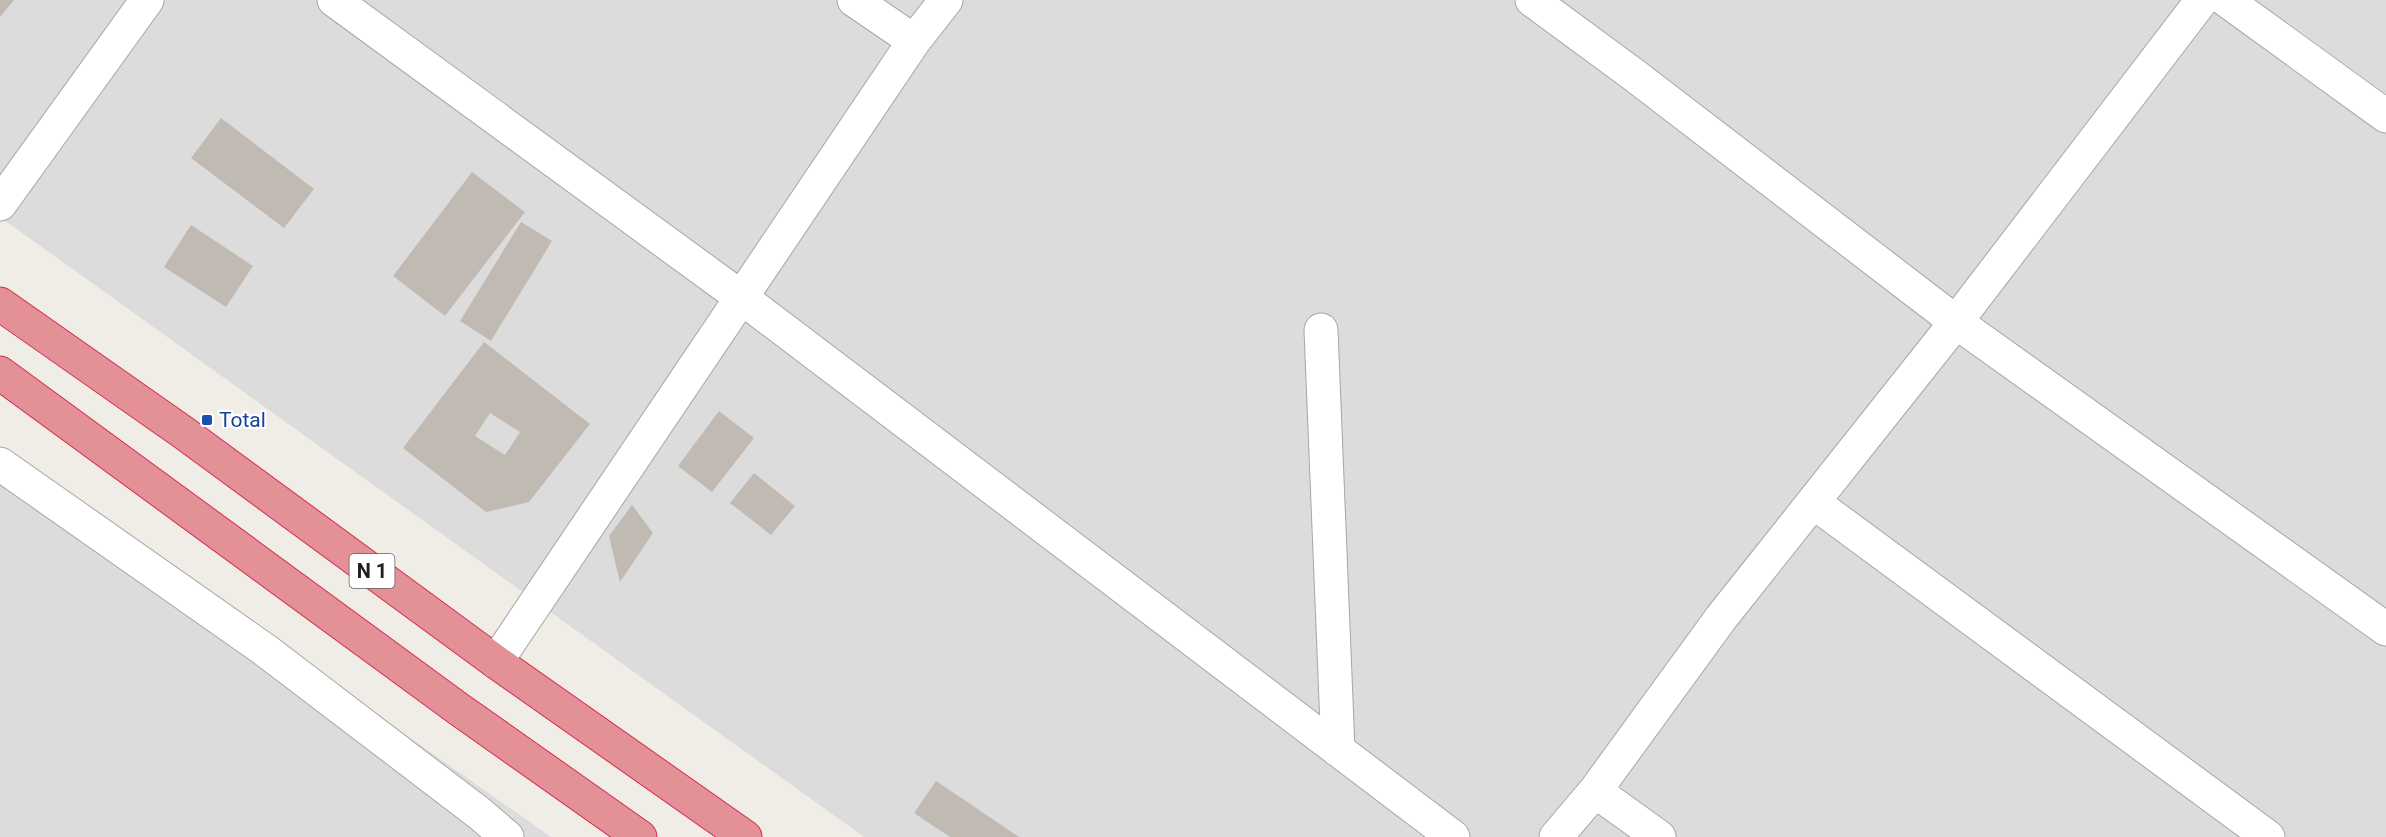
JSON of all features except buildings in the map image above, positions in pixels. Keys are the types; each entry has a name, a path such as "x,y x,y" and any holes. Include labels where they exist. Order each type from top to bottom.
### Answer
{"highway":[{"name":"N 1","path":"0,303 184,433 496,662 745,837"},
{"path":"0,373 460,710 640,837"}],"street":[{"path":"0,204 147,0"},
{"path":"334,0 742,298 1453,837"},
{"path":"854,0 914,41"},
{"path":"496,662 914,41 946,0"},
{"path":"1532,0 1634,75 1956,322 2386,629"},
{"path":"1556,837 1595,791 1721,618 1956,322 2202,0"},
{"path":"2226,0 2386,116"},
{"path":"1321,330 1338,750"},
{"path":"0,464 265,650 479,813 507,837"},
{"path":"1813,502 2268,837"},
{"path":"1595,791 1659,837"}],"shaded area":[{"path":"0,0 2386,0 2386,837 864,837 0,217"},
{"path":"0,449 551,837 0,837"}],"place":[{"name":"Total","path":"207,420"}]}
